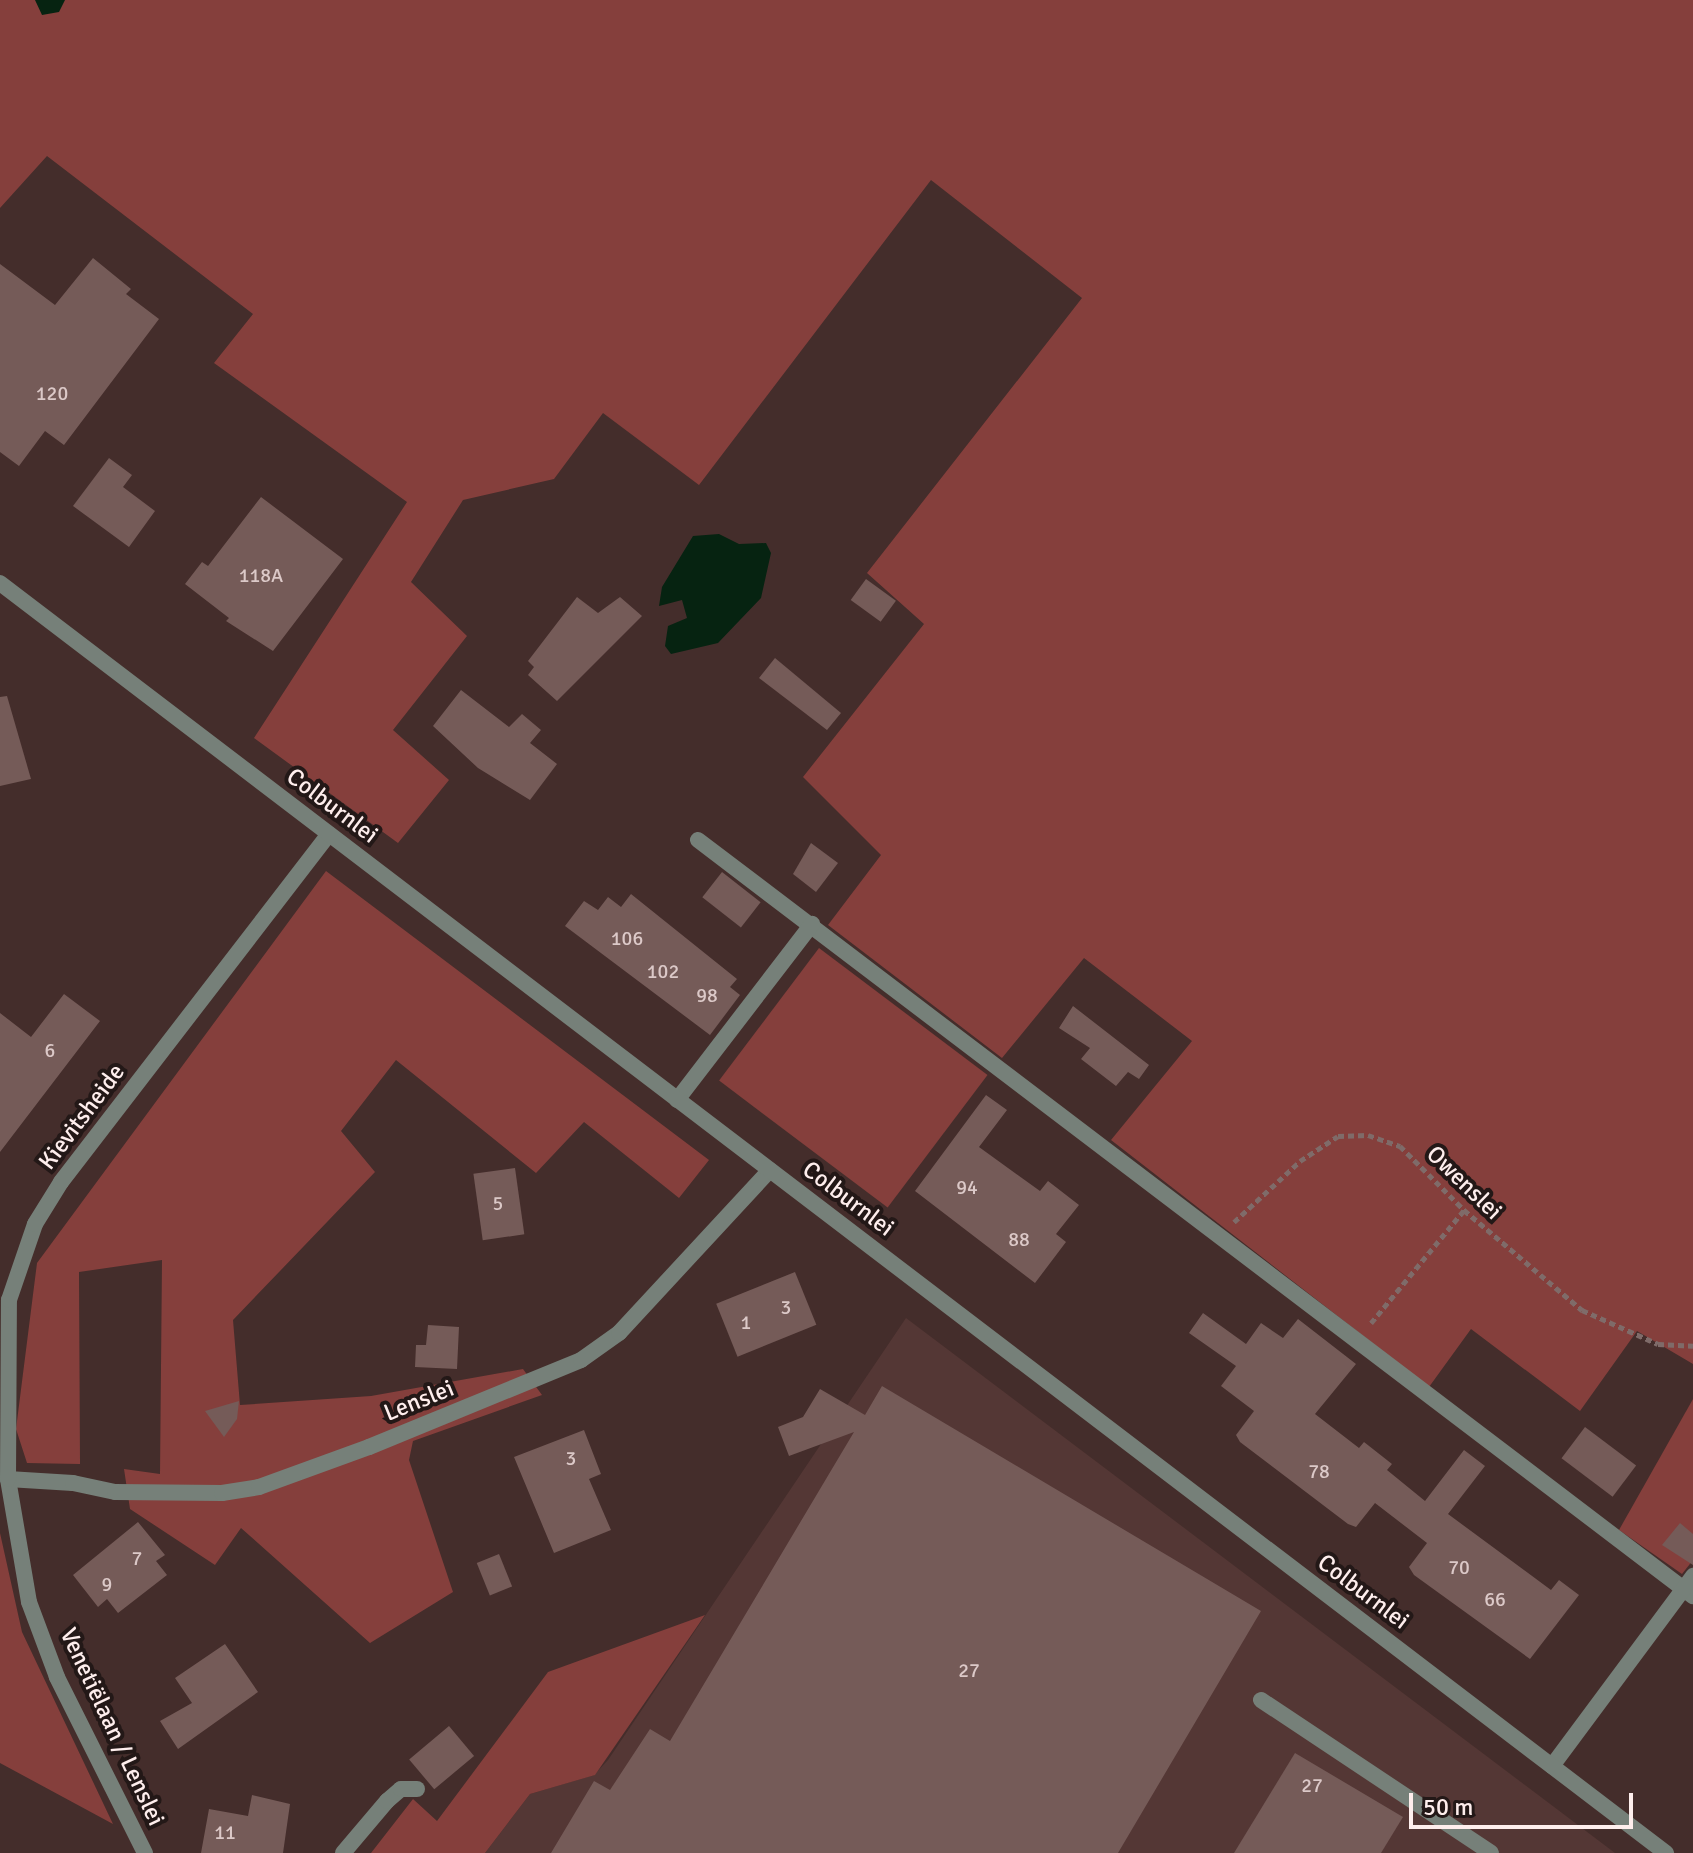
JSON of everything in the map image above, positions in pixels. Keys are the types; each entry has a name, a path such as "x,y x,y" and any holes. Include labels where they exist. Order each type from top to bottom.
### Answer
{"street":[{"name":"Colburnlei","path":"0,583 1666,1853"},
{"name":"Kievitsheide","path":"8,1479 9,1300 35,1224 61,1182 329,834"},
{"path":"698,840 1357,1341 1690,1587 1552,1766"},
{"path":"677,1100 812,924"},
{"name":"Lenslei","path":"8,1479 73,1483 115,1492 222,1493 259,1487 369,1447 581,1360 619,1333 770,1170"},
{"name":"Venetiëlaan / Lenslei","path":"8,1479 29,1602 57,1677 145,1853"},
{"path":"1261,1700 1491,1853"},
{"path":"343,1853 387,1801 401,1789 417,1789"}],"path":[{"name":"Owenslei","path":"1219,1236 1300,1161 1338,1136 1368,1135 1400,1146 1464,1210 1582,1310 1658,1344 1693,1346"},
{"path":"1357,1341 1464,1210"}],"shaded area":[{"path":"0,0 1693,0 1693,1364 1637,1331 1580,1411 1471,1329 1429,1387 1111,1140 1192,1041 1084,958 1002,1058 828,925 881,855 803,777 924,624 867,573 1082,298 931,180 699,485 603,413 554,479 463,500 411,582 467,636 393,730 449,780 398,843 254,738 407,502 214,363 253,314 47,156 0,208"},
{"path":"35,0 65,0 59,12 42,15"},
{"path":"719,534 739,544 766,543 771,553 761,598 718,643 671,654 665,646 668,626 687,618 682,600 659,606 662,587 693,536"},
{"path":"326,871 709,1160 679,1198 584,1122 536,1173 396,1060 341,1131 375,1172 233,1320 240,1405 371,1396 523,1369 542,1395 413,1441 409,1460 453,1592 370,1643 241,1528 215,1565 130,1509 124,1469 160,1474 162,1260 79,1272 80,1464 27,1463 16,1429 37,1263"},
{"path":"819,948 988,1075 888,1208 719,1081"},
{"path":"906,1318 1615,1853 485,1853 530,1794 594,1775 608,1760"},
{"path":"1693,1399 1693,1560 1682,1574 1619,1530"},
{"path":"0,1533 22,1632 113,1824 0,1763"},
{"path":"705,1615 595,1775 530,1794 485,1853 371,1853 413,1799 437,1821 548,1672"}],"building":[{"path":"93,258 131,289 126,294 159,319 64,445 45,431 19,466 0,452 0,264 55,305"},
{"path":"109,458 132,475 123,487 155,511 129,547 73,506"},
{"path":"261,497 343,559 273,651 226,621 229,618 185,584 202,562 208,566"},
{"path":"866,579 896,601 881,622 851,600"},
{"path":"577,597 598,613 620,597 642,616 557,701 528,675 534,667 528,661"},
{"path":"775,658 841,713 827,730 759,678"},
{"path":"461,690 509,727 522,714 541,730 530,743 557,764 530,800 478,768 433,726"},
{"path":"7,696 31,779 0,786 0,697"},
{"path":"811,843 838,863 816,892 793,874"},
{"path":"722,872 761,902 741,927 702,897"},
{"path":"631,894 737,979 730,987 740,995 710,1035 565,926 584,901 598,910 608,897 621,907"},
{"path":"64,994 100,1021 0,1152 0,1013 31,1037"},
{"path":"1073,1006 1149,1065 1139,1079 1128,1072 1116,1086 1081,1059 1090,1048 1059,1028"},
{"path":"986,1095 1007,1110 979,1147 1040,1191 1048,1181 1079,1205 1056,1234 1066,1242 1035,1283 915,1191"},
{"path":"515,1168 524,1234 483,1240 473,1174"},
{"path":"795,1272 816,1325 738,1357 716,1304"},
{"path":"1203,1313 1246,1344 1261,1323 1283,1338 1298,1319 1356,1364 1315,1414 1359,1448 1364,1442 1392,1464 1387,1470 1425,1501 1464,1450 1485,1466 1448,1514 1551,1590 1559,1580 1579,1595 1530,1659 1414,1575 1409,1567 1427,1543 1375,1503 1356,1527 1348,1524 1240,1442 1236,1435 1254,1411 1221,1386 1236,1366 1189,1333"},
{"path":"428,1325 459,1327 457,1369 415,1367 416,1345 426,1345"},
{"path":"882,1386 1261,1611 1118,1853 551,1853 594,1781 610,1790 650,1729 670,1741 854,1432 789,1456 778,1427 803,1417 820,1389 865,1415"},
{"path":"239,1401 237,1419 224,1437 205,1411"},
{"path":"1585,1427 1636,1466 1613,1497 1562,1458"},
{"path":"584,1430 601,1474 589,1479 611,1530 554,1553 514,1457"},
{"path":"138,1522 165,1555 156,1561 167,1575 118,1613 107,1599 98,1607 73,1575"},
{"path":"1680,1523 1693,1534 1693,1565 1662,1545"},
{"path":"499,1554 512,1586 490,1595 477,1563"},
{"path":"225,1644 258,1692 178,1749 160,1721 192,1703 175,1678"},
{"path":"449,1726 474,1756 434,1789 409,1759"},
{"path":"1295,1753 1403,1817 1381,1853 1234,1853"},
{"path":"252,1795 290,1804 283,1853 201,1853 209,1809 248,1816"}]}
